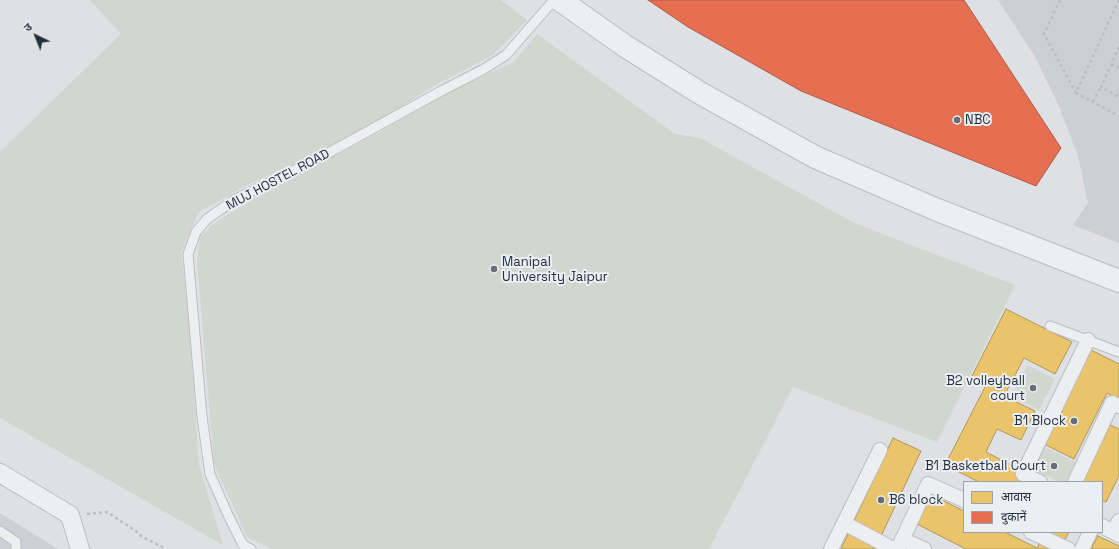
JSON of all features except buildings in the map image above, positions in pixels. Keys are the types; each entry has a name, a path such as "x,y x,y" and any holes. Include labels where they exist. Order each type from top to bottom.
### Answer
{"street":[{"path":"560,0 625,46 700,93 815,157 935,209 1119,281"},
{"path":"1038,481 1023,474 1088,340"},
{"path":"1075,481 1112,403 1119,406"},
{"path":"831,549 880,450"},
{"path":"0,473 70,515 80,549"},
{"path":"924,549 900,544 928,484 963,500"},
{"path":"844,523 893,549"},
{"path":"1034,533 1068,549"},
{"path":"1082,549 1090,533"}],"lane":[{"name":"MUJ HOSTEL ROAD","path":"251,549 244,545 228,515 210,474 202,417 188,254 196,232 207,219 234,200 322,156 484,69 506,55 554,0"},
{"path":"1050,326 1119,352"},
{"path":"0,530 16,542 16,549"}],"path":[{"path":"1060,0 1044,34 1076,93 1119,116"},
{"path":"1076,93 1119,0"},
{"path":"1093,102 1119,47"},
{"path":"1111,64 1119,68"},
{"path":"1100,87 1119,97"},
{"path":"70,515 106,512 136,531 141,536 166,549"}],"shaded area":[{"path":"90,0 501,0 527,20 493,55 432,87 371,126 305,159 247,185 199,212 181,252 189,319 199,465 223,545 0,418 0,152 121,34"},
{"path":"998,0 1119,0 1119,243 1073,225 1088,203 1078,156 1058,104 1034,55"},
{"path":"537,34 675,134 700,138 854,223 1015,285 937,442 793,387 709,549 272,549 247,537 214,464 197,261 200,237 212,225 256,197 378,133 449,92 514,62"},
{"name":"B2 volleyball court","path":"1027,365 1055,379 1039,410 1012,396"},
{"name":"B1 Basketball Court","path":"1043,446 1077,463 1068,481 1057,481 1032,468"},
{"path":"0,513 58,549 0,549"}],"place":[{"name":"NBC","path":"957,120"},
{"name":"Manipal University Jaipur","path":"494,269"},
{"name":"B2 volleyball court","path":"1033,388"},
{"name":"B1 Block","path":"1074,421"},
{"name":"B1 Basketball Court","path":"1054,466"},
{"name":"B6 block","path":"881,500"}]}
